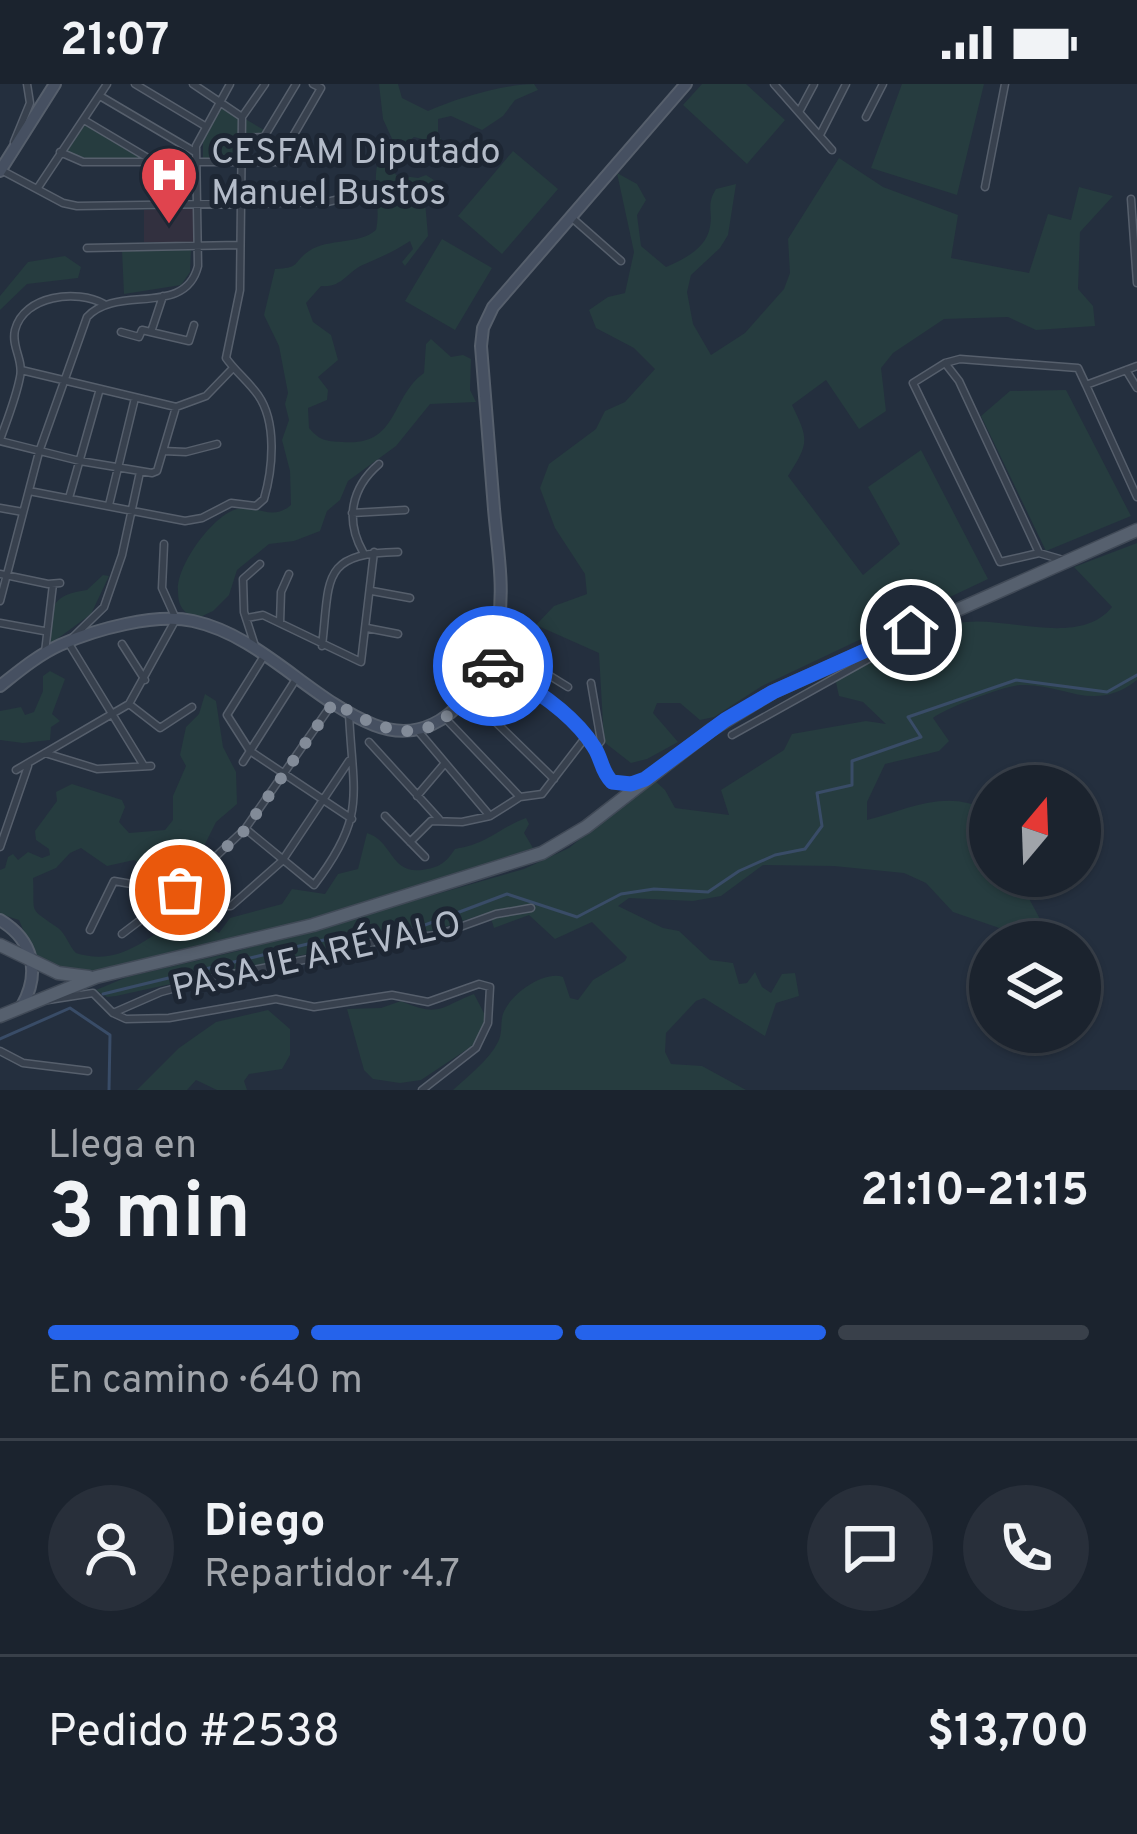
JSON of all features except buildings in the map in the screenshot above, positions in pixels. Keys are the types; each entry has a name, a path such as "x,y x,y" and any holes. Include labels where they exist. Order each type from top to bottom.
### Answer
{"main road":[{"path":"0,1016 96,977 313,925 516,863 577,834 725,720 773,692 1137,530"},
{"path":"0,945 70,976 96,977"}],"street":[{"path":"16,147 15,137 31,99 27,84"},
{"path":"55,84 0,170 72,206 344,198"},
{"path":"37,189 107,84"},
{"path":"135,84 206,126"},
{"path":"193,84 242,117"},
{"path":"176,407 157,471 80,461 0,441 21,370 14,337 27,310 69,296 104,304 163,296 192,283 198,266 195,152 230,84"},
{"path":"29,491 189,521 226,505 254,506 263,501 271,457 263,403 226,358 240,290 242,117 265,84"},
{"path":"241,138 264,136 296,84"},
{"path":"0,686 68,642 176,619 206,625 261,653 380,728 419,732 446,718 467,694 497,630 500,587 482,334 493,307 686,84"},
{"path":"799,112 814,84"},
{"path":"820,135 846,84"},
{"path":"866,117 883,84"},
{"path":"986,187 1005,84"},
{"path":"60,152 83,162 278,162 317,86"},
{"path":"779,86 832,150"},
{"path":"100,96 195,152"},
{"path":"83,120 155,162"},
{"path":"1131,199 1137,283"},
{"path":"571,217 622,261"},
{"path":"87,248 240,245"},
{"path":"151,332 163,296"},
{"path":"0,601 3,575 40,452 85,321 104,304"},
{"path":"121,332 139,337 142,330 189,341 194,325"},
{"path":"1066,561 1039,553 1000,562 913,383 960,359 1078,368 1137,496"},
{"path":"945,363 958,381 1039,553"},
{"path":"1086,385 1137,366"},
{"path":"21,370 176,407 206,396 233,368"},
{"path":"1126,370 1137,388"},
{"path":"69,498 99,391"},
{"path":"109,506 135,398"},
{"path":"163,451 194,451 217,444"},
{"path":"363,552 352,513 359,488 379,464"},
{"path":"68,642 104,607 122,555 140,472"},
{"path":"0,508 23,512"},
{"path":"352,513 405,510"},
{"path":"164,544 162,589 176,619"},
{"path":"322,646 332,578 343,562 363,552 398,552"},
{"path":"248,618 260,614 357,662 364,658 374,552"},
{"path":"260,564 243,579 248,618 261,653 227,715 250,751 352,820"},
{"path":"280,623 281,592 289,574"},
{"path":"3,575 57,583 45,631 45,653"},
{"path":"371,591 410,598"},
{"path":"16,770 129,704 176,619"},
{"path":"0,623 45,631"},
{"path":"367,628 398,634"},
{"path":"519,680 530,657 535,629"},
{"path":"45,753 88,768 148,766 68,642"},
{"path":"122,644 145,680"},
{"path":"733,735 872,657 874,646"},
{"path":"485,662 519,680 578,727 612,782 631,784 645,779"},
{"path":"534,691 547,674 568,687"},
{"path":"243,761 297,678"},
{"path":"591,683 601,741 595,748"},
{"path":"467,694 554,778"},
{"path":"122,934 245,830 334,702"},
{"path":"129,704 160,728 192,706"},
{"path":"245,830 314,885 340,850 352,820 348,711"},
{"path":"446,718 520,797"},
{"path":"419,732 490,816"},
{"path":"410,842 431,821 463,822 490,816 520,797 542,794 585,738"},
{"path":"369,742 441,821"},
{"path":"196,876 227,907 282,861 351,758"},
{"path":"0,847 28,763"},
{"path":"417,796 445,764"},
{"path":"385,816 425,857"},
{"path":"90,930 114,880 142,886 160,905"},
{"name":"PASAJE ARÉVALO","path":"113,1012 217,976 331,955 381,940 437,934 531,908"},
{"path":"0,920 21,936 32,961 32,985 22,1006"},
{"path":"45,997 93,993 126,1019 179,1017 281,999 314,1007 392,995 428,1002 479,984 490,988 490,1018 478,1045 422,1090"},
{"path":"0,1051 22,1063 88,1071"}],"shaded area":[{"name":"CESFAM Diputado Manuel Bustos","path":"193,208 194,242 144,242 144,210"}],"green space":[{"path":"379,84 398,84 402,98 428,111 509,87 534,84 538,90 515,100 503,116 482,130 451,116 438,119 438,135 449,150 437,153 414,137 395,152 389,164 396,175 426,175 437,182 425,201 428,236 405,266 402,262 413,249 410,241 340,282 321,286 306,303 313,322 331,335 338,360 318,377 328,390 327,400 308,408 309,428 332,441 374,437 424,373 426,344 431,339 451,357 471,359 470,390 476,402 430,404 396,446 348,481 340,500 327,511 320,531 269,544 237,570 229,595 198,618 181,606 179,581 207,531 237,509 277,512 291,505 290,471 282,440 289,420 288,393 279,346 264,315 275,269 293,266 317,247 376,230 376,171 393,141 383,119"},
{"path":"702,84 746,84 785,120 747,164 683,105"},
{"path":"902,84 984,84 957,195 871,168"},
{"path":"223,106 264,130 261,135 239,135 237,160 203,158 203,141"},
{"path":"85,125 142,159 85,158 66,151"},
{"path":"513,151 558,189 502,254 458,216"},
{"path":"839,158 883,187 958,215 951,258 1029,273 1048,214 1071,220 1079,187 1113,196 1080,232 1078,289 1093,306 1095,326 1036,330 1008,317 944,319 893,353 881,368 886,411 859,429 826,380 792,405 804,441 788,476 863,575 900,544 868,487 921,450 988,579 762,686 714,717 700,720 680,703 657,703 653,713 678,742 631,763 604,742 599,653 536,625 554,606 587,594 585,574 555,528 540,488 549,464 596,429 605,411 625,402 655,369 634,348 596,328 589,310 608,297 625,293 634,252 617,173 637,184 646,200 637,215 641,246 666,267 699,247 710,227 716,189 736,184 728,235 691,275 687,292 693,324 711,355 745,333 784,289 790,273 788,239"},
{"path":"442,239 492,268 455,330 405,301"},
{"path":"191,248 190,272 181,285 124,294 122,250"},
{"path":"65,256 81,267 78,278 27,284 0,310 0,296 28,262"},
{"path":"1066,390 1131,516 1046,551 981,416 1010,391"},
{"path":"1137,543 1137,680 1121,690 1093,696 1020,685 949,709 933,718 949,741 939,751 885,764 867,802 867,820 943,801 969,804 969,897 1028,897 1041,921 979,921 953,912 926,883 904,873 834,866 763,865 721,896 693,901 629,898 618,906 679,931 710,960 733,963 739,984 747,983 755,972 771,993 782,974 795,973 799,996 776,1003 765,1036 704,998 666,1033 665,1052 671,1064 702,1066 746,1090 453,1090 494,1049 503,1014 520,992 538,980 563,977 570,998 578,1000 593,980 625,961 627,957 592,922 555,939 529,915 494,928 489,912 436,930 116,996 96,990 127,977 238,951 524,869 569,848 653,779 675,808 729,815 721,790 784,750 792,734 866,721 886,724 863,702 839,696 835,678 954,624 1063,628 1098,619 1112,607 1074,567"},
{"path":"103,575 109,576 91,614 49,645 49,622 58,600 87,590"},
{"path":"50,671 65,679 52,714 60,721 51,727 50,740 0,740 0,711 21,707 25,715 34,712 43,691 43,676"},
{"path":"205,694 216,701 223,747 236,772 237,804 216,822 204,846 178,865 153,872 134,860 107,866 81,848 56,868 33,878 35,909 61,931 76,953 117,954 176,921 200,928 205,926 202,914 207,908 212,911 212,929 219,933 230,918 282,904 292,889 325,894 338,874 358,869 367,833 412,870 437,866 455,849 476,844 526,818 529,824 524,833 533,848 323,918 93,974 75,975 34,955 19,920 0,914 0,870 8,857 13,854 18,860 28,852 42,858 50,855 36,840 35,831 57,801 56,792 72,784 122,800 125,807 119,822 129,833 165,830 173,820 173,796 186,766 180,755 186,727 199,714"},
{"path":"474,994 485,1015 481,1040 421,1080 373,1079 364,1070 347,1009 381,1008 401,1001 432,1010"},
{"path":"268,1010 290,1029 290,1055 282,1069 249,1074 244,1081 247,1090 217,1090 196,1080 187,1090 137,1090 179,1048 216,1022"}],"waterway":[{"path":"103,994 328,939 417,928 507,894 577,917 621,894 654,889 708,892 775,855 805,849 822,826 817,793 852,785 852,761 921,737 908,717 1016,680 1107,692 1137,675"},
{"path":"0,1039 70,1008 110,1035 109,1090"}],"way so far":[{"path":"180,890 245,830 334,702 380,728 419,732 451,714 485,662 493,666"}],"place":[{"name":"CESFAM Diputado Manuel Bustos","path":"169,226"}],"route":[{"path":"493,666 519,680 578,727 612,782 631,784 773,692 911,630"}]}
